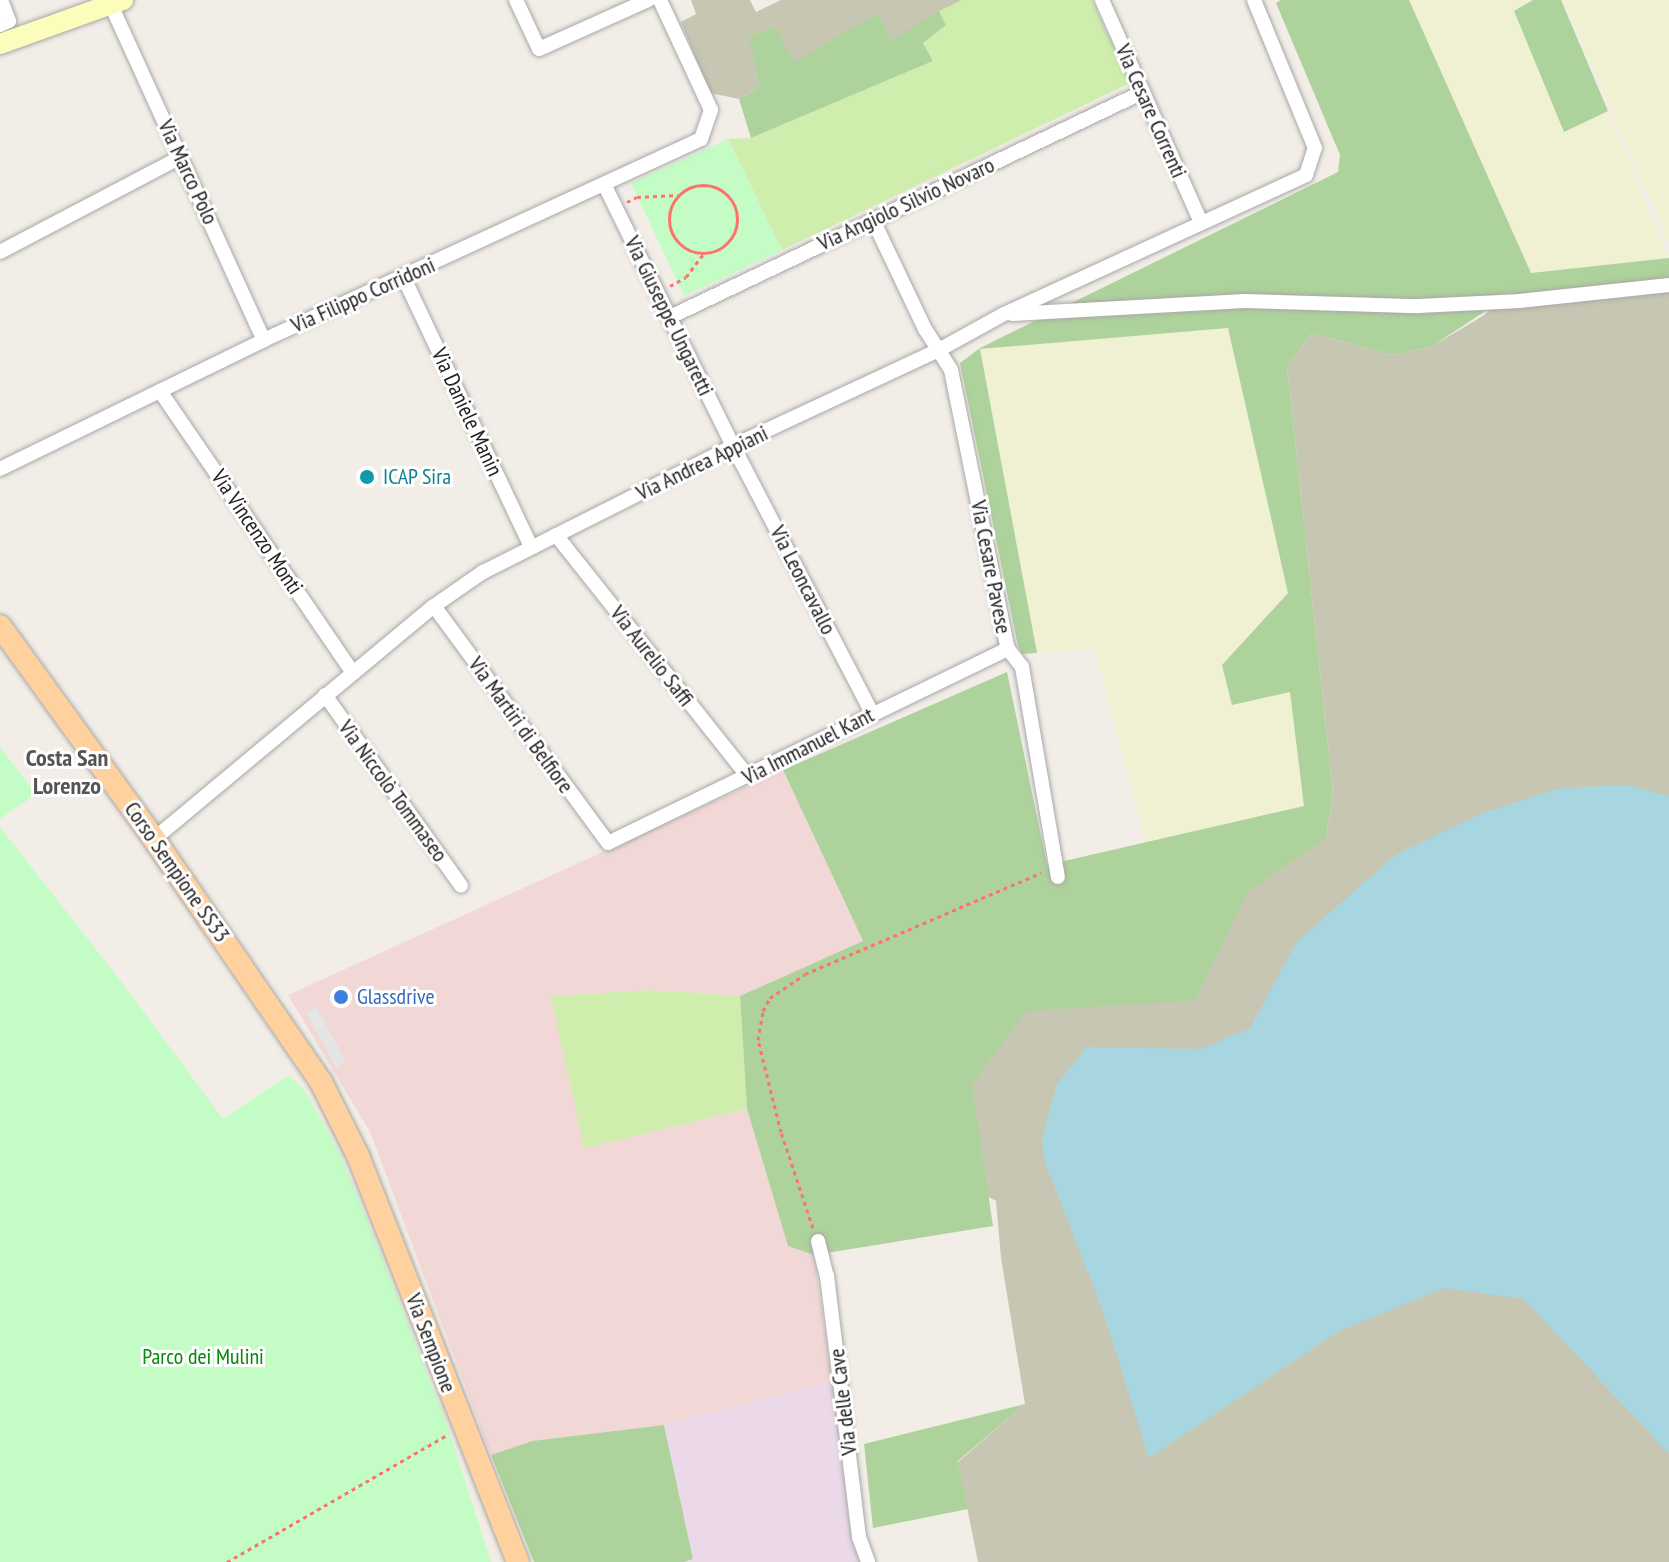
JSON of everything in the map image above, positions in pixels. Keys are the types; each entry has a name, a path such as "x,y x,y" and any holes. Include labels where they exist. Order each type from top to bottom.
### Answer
{"main road":[{"path":"0,44 117,2"},
{"name":"Corso Sempione SS33","path":"0,626 305,1055 344,1124"},
{"name":"Via Sempione","path":"344,1124 518,1562"}],"street":[{"path":"0,25 9,21 1,0"},
{"path":"516,0 539,49 648,0"},
{"name":"Via Filippo Corridoni","path":"0,469 264,340 605,186 701,139 711,110 660,0"},
{"name":"Via Cesare Correnti","path":"1102,0 1201,222"},
{"name":"Via Marco Polo","path":"117,2 181,157 264,340"},
{"name":"Via Andrea Appiani","path":"154,839 434,606 483,572 733,446 937,351 1004,314 1306,175 1315,148 1261,3"},
{"name":"Via Angiolo Silvio Novaro","path":"670,317 1143,92"},
{"path":"0,252 181,157"},
{"name":"Via Giuseppe Ungaretti","path":"605,186 733,446"},
{"name":"Via Cesare Pavese","path":"873,220 937,351 951,370 1008,649 1022,667 1057,872"},
{"name":"Via Daniele Manin","path":"403,276 531,547"},
{"path":"1004,314 1245,301 1418,306 1519,301 1669,285"},
{"name":"Via Vincenzo Monti","path":"160,391 353,673"},
{"name":"Via Leoncavallo","path":"733,446 872,713"},
{"name":"Via Aurelio Saffi","path":"556,535 748,776"},
{"name":"Via Martiri di Belfiore","path":"434,606 608,843"},
{"name":"Via Immanuel Kant","path":"608,843 1008,649"},
{"name":"Via Niccolò Tommaseo","path":"325,695 461,886"},
{"name":"Via delle Cave","path":"818,1241 827,1276 859,1537 868,1562"}],"path":[{"path":"616,207 637,197 678,195 702,185 715,187 734,204 738,218 729,242 718,250 704,253 690,251 671,233 671,207 678,195"},
{"path":"658,292 686,277 704,253"},
{"path":"818,1241 781,1132 758,1040 759,1025 770,998 805,974 1057,872"},
{"path":"227,1562 463,1425"}],"shaded area":[{"path":"691,0 750,0 756,12 781,0 962,0 891,41 878,14 794,63 776,26 750,36 759,87 739,99 710,93 681,22 696,14"},
{"path":"1409,0 1533,0 1514,12 1564,132 1608,111 1669,258 1531,273"},
{"path":"1563,0 1669,0 1669,243"},
{"path":"1669,284 1669,1562 978,1562 958,1462 1025,1404 1001,1258 996,1201 924,1161 927,1075 1205,891 1326,838 1333,793 1287,366 1312,333 1392,355 1431,347 1486,314 1490,308"},
{"path":"1228,328 1288,593 1290,691 1305,806 1147,844 1094,648 1037,653 980,348"},
{"path":"783,770 863,941 740,996 651,990 552,996 584,1148 747,1109 788,1246 814,1255 832,1382 664,1425 532,1441 491,1455 370,1132 288,995"},
{"path":"316,1007 346,1061 336,1067 306,1013"},
{"path":"832,1382 851,1536 860,1562 684,1562 693,1559 664,1425"}],"green space":[{"path":"962,0 1092,0 1130,83 782,250 728,139 751,138 933,61 923,43 946,25 939,11"},
{"path":"1281,0 1409,0 1531,273 1669,258 1669,284 1490,308 1431,347 1392,355 1312,333 1287,366 1333,793 1326,838 1248,891 1195,1000 1026,1011 972,1084 993,1226 814,1255 788,1246 747,1109 740,996 863,941 783,770 1007,672 1047,865 1304,806 1290,692 1232,705 1222,665 1288,593 1228,328 980,349 1037,653 1022,654 1018,646 960,363 980,348 1338,172 1340,155 1276,3"},
{"path":"1533,0 1561,0 1608,111 1564,132 1514,11"},
{"path":"939,11 946,25 923,43 933,61 751,138 739,99 759,87 749,36 776,26 794,62 878,13 891,40"},
{"path":"728,139 782,250 684,296 631,183"},
{"path":"0,747 36,794 0,819"},
{"name":"Parco dei Mulini","path":"0,827 120,980 223,1119 289,1075 305,1091 340,1154 374,1237 445,1418 491,1562 0,1562"},
{"path":"651,990 740,996 747,1109 584,1148 551,996"},
{"path":"1025,1404 958,1461 968,1509 873,1528 864,1444"},
{"path":"664,1425 693,1559 684,1562 534,1562 491,1455 532,1441"}],"water":[{"path":"1628,785 1669,796 1669,1454 1524,1299 1444,1288 1339,1331 1149,1458 1102,1308 1045,1163 1042,1138 1057,1084 1087,1047 1201,1049 1250,1028 1296,943 1395,855 1485,812 1561,788"}],"place":[{"name":"ICAP Sira","path":"367,477"},
{"name":"Glassdrive","path":"341,997"}],"district":[{"name":"Costa San Lorenzo","path":"67,772"}]}
